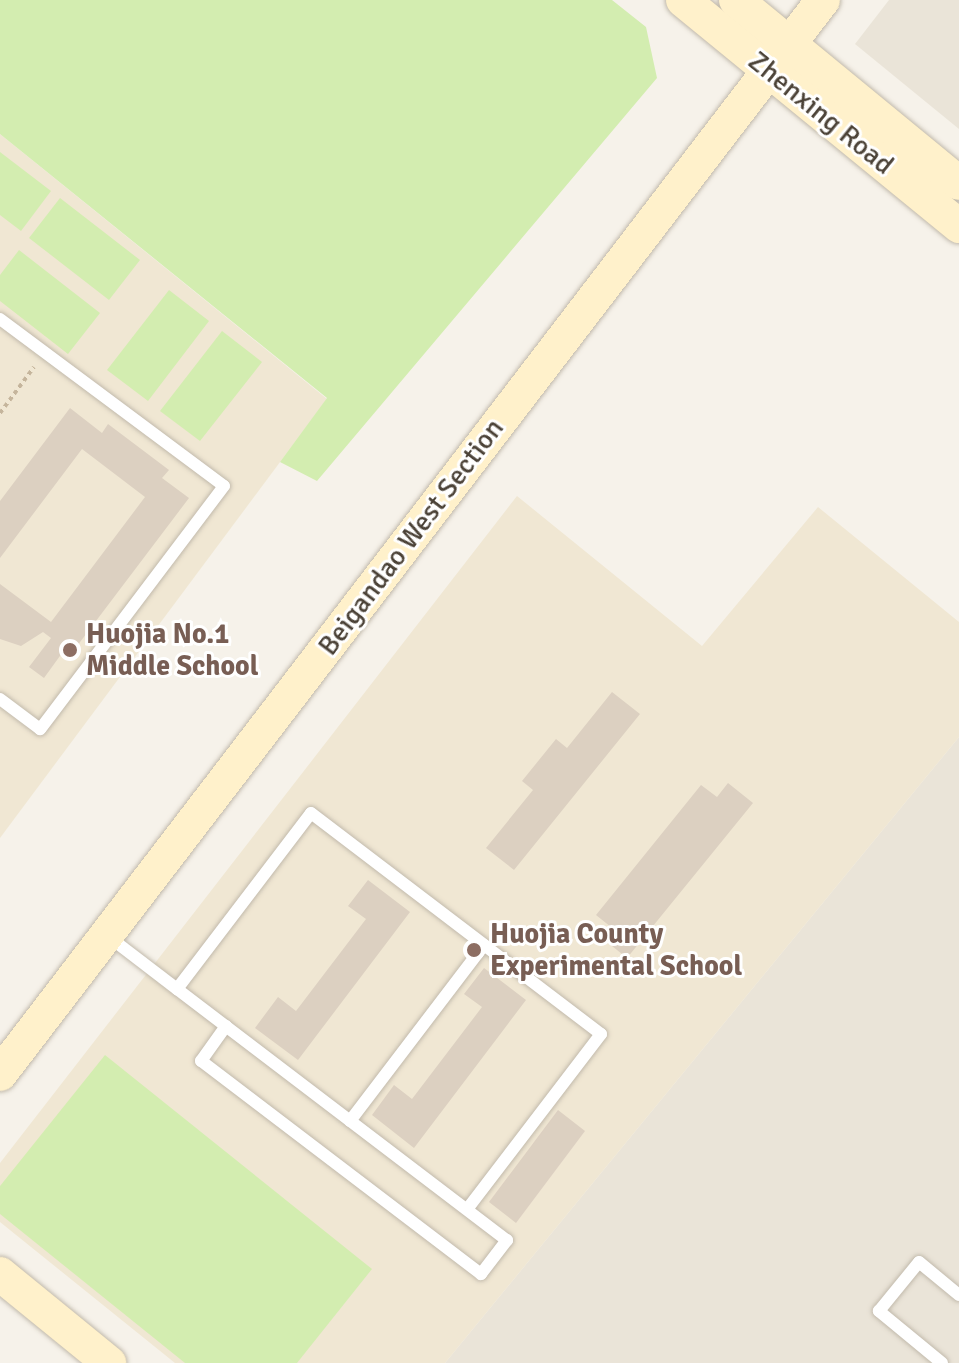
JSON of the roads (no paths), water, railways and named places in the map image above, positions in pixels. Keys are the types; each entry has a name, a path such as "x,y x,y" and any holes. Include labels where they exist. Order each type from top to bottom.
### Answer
{"street":[{"name":"Zhenxing Road","path":"683,0 959,226"},
{"name":"Zhenxing Road","path":"736,0 959,183"},
{"name":"Beigandao West Section","path":"0,1074 823,0"},
{"path":"0,1274 109,1363"}],"lane":[{"path":"0,319 224,486 40,729 0,699"},
{"path":"177,989 311,813 601,1034 467,1209"},
{"path":"106,935 226,1026 350,1121 467,1209 507,1240 481,1274 201,1061 226,1026"},
{"path":"350,1121 484,945"},
{"path":"942,1363 879,1311 919,1262 959,1295"}],"place":[{"name":"Huojia No.1 Middle School","path":"70,650"},
{"name":"Huojia County Experimental School","path":"474,950"}]}
